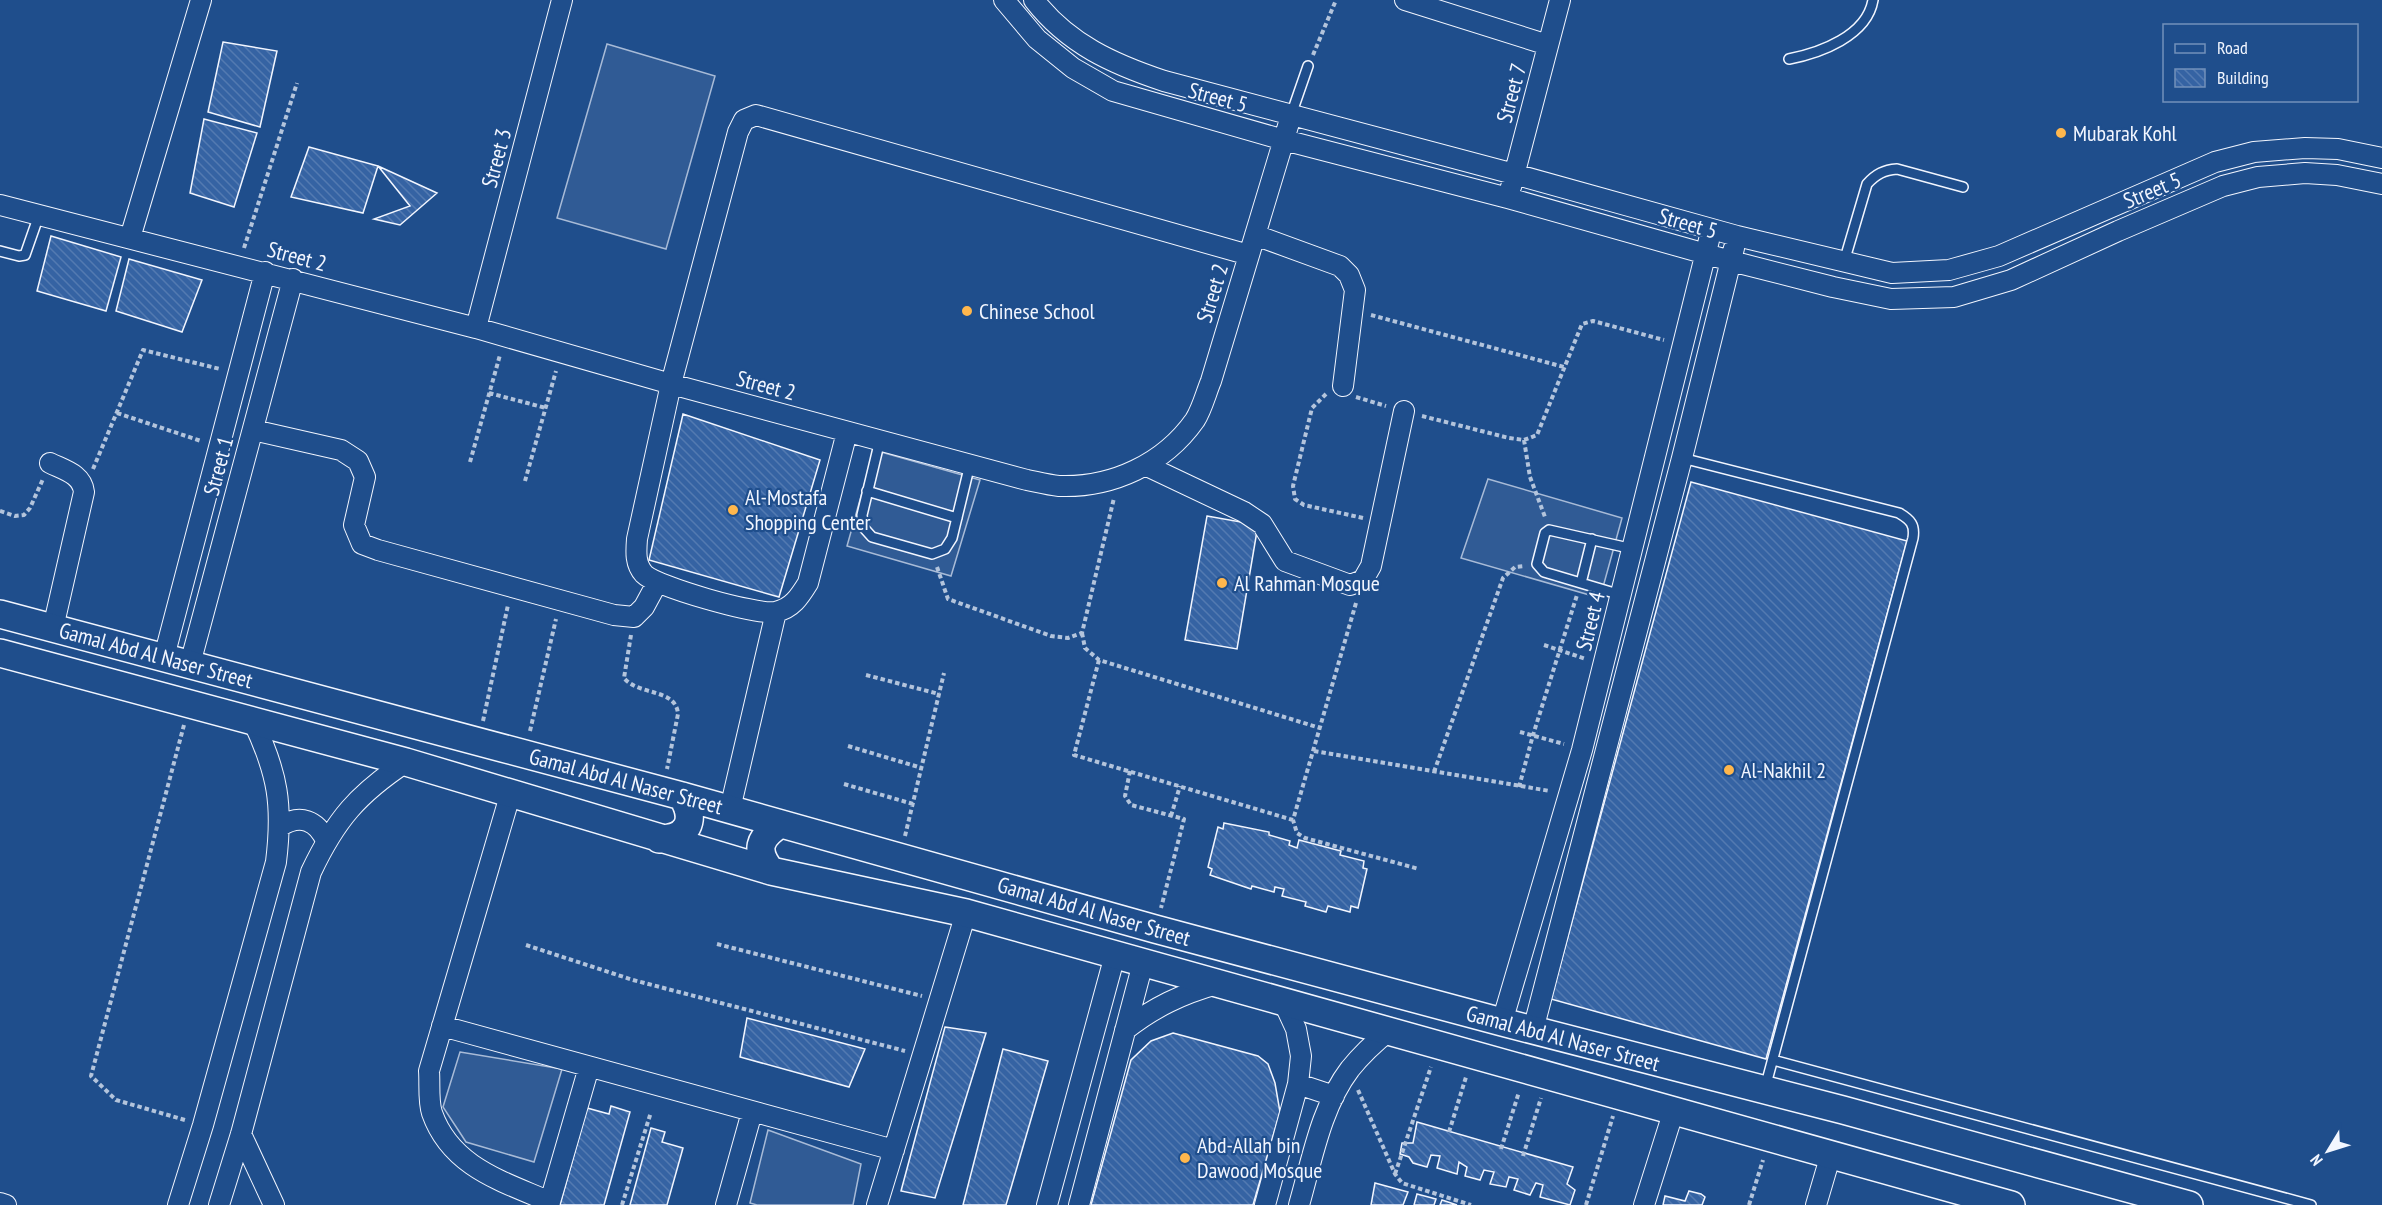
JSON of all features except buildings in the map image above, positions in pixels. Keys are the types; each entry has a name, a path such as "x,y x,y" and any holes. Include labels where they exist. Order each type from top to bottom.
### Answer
{"main road":[{"name":"Gamal Abd Al Naser Street","path":"0,614 672,793 1155,929 1843,1110 2189,1205"},
{"name":"Gamal Abd Al Naser Street","path":"0,654 406,762 771,871 966,913 2011,1205"},
{"path":"659,839 672,839 683,832 690,820 689,807 672,793"},
{"path":"771,871 762,860 761,845 768,832 780,824"}],"street":[{"path":"130,238 201,0"},
{"name":"Street 3","path":"476,328 562,0"},
{"name":"Street 5","path":"1004,0 1037,39 1073,69 1113,91 1284,140 1508,198 1731,261 1891,299 1954,297 2011,280 2223,186 2258,177 2305,173 2337,175 2382,184"},
{"path":"1405,0 1548,45"},
{"name":"Street 7","path":"1508,198 1560,0"},
{"name":"Street 5","path":"1039,2 1062,29 1089,50 1123,68 1291,116 1514,174 1737,236 1892,273 1949,270 1999,256 2215,162 2254,152 2338,149 2382,158"},
{"path":"847,432 808,583 796,602 776,612 755,612 657,583 643,573 635,557 671,384 738,132 744,120 756,115 1249,255"},
{"name":"Street 2","path":"0,205 293,279 970,464 1057,486 1088,485 1119,477 1147,466 1172,448 1196,418 1211,381 1291,116"},
{"name":"Street 4","path":"1502,1022 1582,750 1711,228"},
{"path":"1255,235 1340,266 1348,275 1355,290 1343,386"},
{"path":"1533,1030 1683,458 1737,236"},
{"name":"Street 1","path":"164,657 265,272"},
{"name":"Street 1","path":"190,664 293,279"},
{"path":"1147,466 1244,512 1262,524 1285,561 1350,585 1363,580 1371,566 1404,411"},
{"path":"253,430 341,450 358,460 364,477 354,525 362,544 614,615 634,617 644,607 657,583"},
{"path":"50,463 77,476 83,484 84,492 53,628"},
{"path":"730,809 776,612"},
{"path":"178,1205 203,1125 276,862 281,826 278,790 269,754 253,722"},
{"path":"219,1205 241,1134 311,872 326,840 348,809 375,783 406,762"},
{"path":"511,792 429,1071 431,1111 450,1147 482,1172 550,1203 589,1067"},
{"path":"281,826 291,820 302,819 313,822 321,830 326,840"},
{"path":"877,1205 966,913"},
{"path":"1047,1205 1116,955"},
{"path":"1079,1205 1143,963"},
{"path":"1125,1030 1167,1001 1217,984"},
{"path":"1265,1205 1298,1084 1301,1056 1296,1029 1284,1003"},
{"path":"442,1026 894,1150"},
{"path":"1299,1205 1334,1096 1348,1071 1368,1048 1390,1030"},
{"path":"1298,1084 1334,1096"},
{"path":"1644,1205 1674,1110"},
{"path":"726,1205 752,1112"},
{"path":"241,1134 274,1205"},
{"path":"1816,1205 1831,1154"},
{"path":"0,1203 6,1205"}],"lane":[{"path":"1789,59 1814,54 1837,44 1857,28 1872,7 1873,0"},
{"path":"1291,116 1308,66"},
{"path":"1844,262 1867,184 1874,176 1886,170 1897,169 1963,187"},
{"path":"0,251 19,256 25,255 39,214"},
{"path":"880,440 862,515 863,527 872,537 932,554 945,549 952,538 970,464"},
{"path":"1683,458 1899,513 1909,518 1914,527 1910,550 1764,1091"},
{"path":"867,491 957,518"},
{"path":"1621,595 1544,572 1537,564 1545,533 1549,530 1633,549"},
{"path":"1581,583 1592,539"},
{"path":"1773,1060 2311,1205"}],"path":[{"path":"1308,66 1336,0"},
{"path":"238,266 297,83"},
{"path":"1352,310 1564,367"},
{"path":"1382,522 1304,505 1295,499 1293,486 1312,408 1322,396 1343,386 1349,394 1404,411 1465,428 1524,440 1537,435 1582,324 1593,321 1682,345"},
{"path":"470,462 505,337"},
{"path":"84,492 142,350 238,374"},
{"path":"525,481 561,353"},
{"path":"489,393 546,408"},
{"path":"117,413 219,447"},
{"path":"1524,440 1530,477 1549,530"},
{"path":"0,511 15,516 24,515 30,508 50,463"},
{"path":"1119,477 1082,633 1085,648 1098,660 1320,728"},
{"path":"932,554 948,599 1052,636 1068,638 1082,633"},
{"path":"1434,772 1503,578 1515,567 1537,564"},
{"path":"1363,580 1293,820 1297,833 1305,838 1419,869"},
{"path":"1520,787 1533,735 1581,583"},
{"path":"478,742 512,587"},
{"path":"524,754 560,600"},
{"path":"634,617 624,678 630,684 670,698 678,706 672,793"},
{"path":"1544,645 1604,664"},
{"path":"1098,660 1074,755 1293,820"},
{"path":"901,856 944,673"},
{"path":"866,675 939,694"},
{"path":"189,705 91,1076 116,1100 203,1125"},
{"path":"1520,732 1582,750"},
{"path":"848,746 922,768"},
{"path":"1314,752 1569,795"},
{"path":"1130,771 1125,796 1131,805 1184,819 1155,929"},
{"path":"844,784 913,804"},
{"path":"1171,816 1180,786"},
{"path":"717,944 939,1001"},
{"path":"526,945 633,980 923,1055"},
{"path":"1395,1174 1438,1044"},
{"path":"1449,1132 1473,1053"},
{"path":"1348,1071 1366,1104 1395,1174 1402,1184 1471,1205"},
{"path":"1501,1149 1537,1071"},
{"path":"1522,1156 1537,1071"},
{"path":"1586,1205 1619,1095"},
{"path":"622,1205 651,1112"},
{"path":"1749,1205 1770,1137"}],"shaded area":[{"path":"607,44 715,76 666,249 557,218"},
{"path":"874,450 980,480 951,576 847,546"},
{"path":"1488,479 1622,518 1600,598 1461,558"},
{"path":"460,1052 562,1069 534,1162 466,1142 443,1107"},
{"path":"768,1130 861,1164 853,1205 757,1205 750,1203"}],"place":[{"name":"Mubarak Kohl","path":"2061,133"},
{"name":"Chinese School","path":"967,311"},
{"name":"Al-Mostafa Shopping Center","path":"733,510"},
{"name":"Al Rahman Mosque","path":"1222,583"},
{"name":"Al-Nakhil 2","path":"1729,770"},
{"name":"Abd-Allah bin Dawood Mosque","path":"1185,1158"}]}
